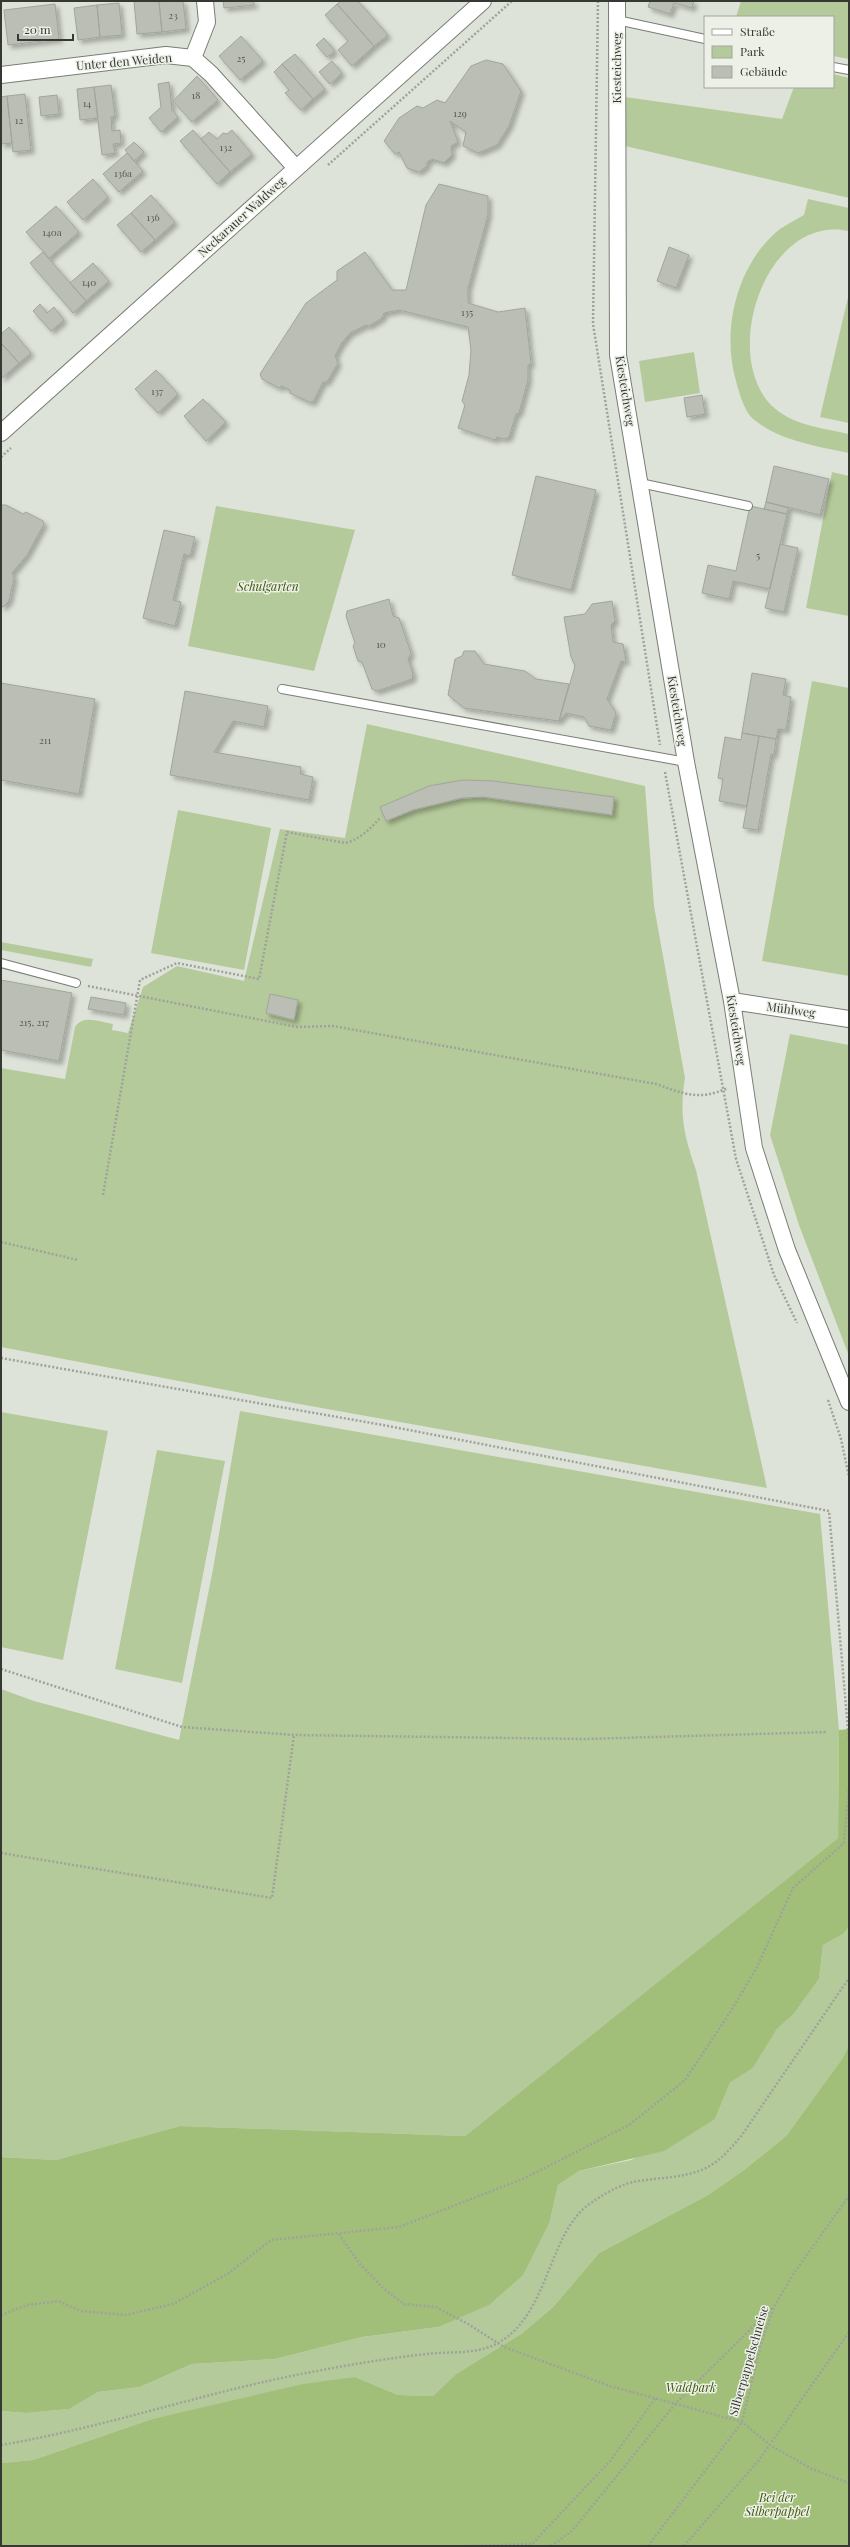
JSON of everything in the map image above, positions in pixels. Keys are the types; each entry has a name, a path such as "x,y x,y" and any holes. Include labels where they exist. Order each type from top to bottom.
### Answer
{"street":[{"path":"205,1 207,22 193,58 212,74 296,168"},
{"name":"Neckarauer Waldweg","path":"1,433 483,1"},
{"name":"Kiesteichweg","path":"617,1 618,356 686,762 732,1002 754,1148 768,1196 787,1250 849,1402"},
{"name":"Unter den Weiden","path":"1,75 166,55 193,58"},
{"name":"Mühlweg","path":"732,1002 849,1019"}],"lane":[{"path":"617,20 704,39"},
{"path":"834,67 849,70"},
{"path":"640,483 748,506"},
{"path":"282,689 686,762"},
{"path":"1,963 76,983"}],"path":[{"path":"103,1195 140,980 177,963 259,979 287,832 345,843 352,842 370,830 380,818"},
{"path":"76,983 110,992 138,996 297,1027 333,1026 656,1084 689,1096 706,1096 744,1082"},
{"path":"1,1242 78,1260"},
{"path":"1,1358 383,1425 829,1511 849,1741"},
{"path":"1,1669 182,1727 294,1735 585,1739 826,1732"},
{"path":"1,1853 272,1898 294,1735"},
{"path":"1,2315 27,2305 58,2301 81,2311 125,2314 174,2304 229,2273 271,2240 399,2227 525,2178 629,2125 685,2080 731,2011 757,1967 793,1888 844,1843 849,1788"},
{"path":"1,2445 58,2435 159,2408 316,2371 429,2354 463,2353 497,2344 519,2327 533,2306 570,2226 588,2205 611,2190 632,2182 685,2175 707,2167 724,2155 742,2135 849,1978"},
{"name":"Silberpappelschneise","path":"648,2546 742,2422 761,2344 774,2307 794,2273 849,2196"},
{"path":"339,2234 359,2263 383,2288 404,2304 436,2307 468,2324 497,2344 610,2386 656,2397 742,2422 770,2445 812,2469 849,2483"},
{"path":"551,2546 572,2531 676,2403 774,2307"},
{"path":"684,2546 770,2445 849,2332"},
{"path":"469,2546 532,2544 611,2460 656,2397"}],"green space":[{"path":"741,1 849,1 849,59 834,56 834,16 736,16"},
{"path":"834,74 849,78 849,198 625,146 625,97 782,119 794,88 834,88"},
{"path":"808,199 849,208 849,231 820,231 795,243 775,264 760,291 752,322 750,353 756,382 771,405 788,417 807,425 849,434 849,453 787,438 775,433 753,419 742,401 732,361 730,341 732,319 736,299 743,279 753,260 765,243 780,229 804,215"},
{"path":"849,293 849,423 820,417"},
{"path":"694,352 700,393 645,402 639,361"},
{"path":"832,472 849,476 849,616 806,608"},
{"name":"Schulgarten","path":"216,506 355,530 314,671 188,646"},
{"path":"812,681 849,688 849,976 762,961"},
{"path":"367,724 645,786 654,906 685,1078 682,1103 684,1125 688,1146 696,1170 767,1488 288,1402 1,1347 1,1068 65,1079 75,1027 78,1023 92,1020 113,1024 112,1030 128,1033 143,987 177,966 244,981 280,829 345,838"},
{"path":"178,810 271,828 244,970 151,953"},
{"path":"1,942 93,959 91,967 1,950"},
{"path":"790,1034 849,1045 849,1356 799,1225 770,1135"},
{"path":"240,1411 820,1514 839,1730 838,1838 465,2136 180,2126 56,2160 1,2157 1,1689 34,1701 179,1740 213,1569"},
{"path":"1,1412 108,1431 63,1660 1,1647"},
{"path":"157,1450 225,1461 182,1683 115,1669"},
{"path":"849,1729 849,1927 843,1934 823,1945 819,1979 793,2015 777,2029 753,2068 730,2083 715,2119 664,2151 579,2171 558,2185 550,2221 523,2275 489,2305 438,2327 362,2337 275,2359 192,2364 140,2387 98,2392 69,2409 26,2413 1,2411 1,2157 56,2160 180,2126 465,2136 838,1838 839,1730"},
{"path":"849,1927 849,2045 842,2059 786,2136 744,2170 708,2195 599,2253 553,2307 521,2334 456,2374 433,2396 398,2395 355,2377 152,2419 33,2460 1,2463 1,2411 26,2413 68,2409 98,2392 140,2387 192,2364 275,2359 362,2337 438,2327 550,2221 558,2185 579,2171 631,2160 715,2119 730,2083 753,2068 777,2029 793,2015 819,1979 823,1945 843,1934"},
{"name":"Waldpark","path":"849,2045 849,2546 1,2546 1,2463 33,2460 152,2419 303,2384 355,2377 398,2395 433,2396 456,2374 521,2334 553,2307 599,2253 708,2195 744,2170 786,2136 842,2059"}],"building":[{"path":"134,1 159,1 162,32 137,34"},
{"path":"159,1 183,1 186,29 162,32"},
{"path":"223,1 254,1 254,5 224,8"},
{"path":"341,1 358,1 388,35 374,46 337,4"},
{"path":"650,1 694,1 692,8 674,3 670,14 648,7"},
{"path":"119,3 122,35 100,37 97,5"},
{"path":"55,4 59,39 8,45 4,10"},
{"path":"337,4 374,46 352,66 338,50 348,41 325,15"},
{"path":"97,5 100,37 78,40 74,8"},
{"path":"241,36 263,61 240,80 219,56"},
{"path":"324,38 335,51 327,57 316,45"},
{"path":"295,54 325,89 313,99 282,64"},
{"path":"486,60 503,64 521,91 509,126 497,145 478,153 463,146 466,132 450,121 458,142 451,146 452,155 444,163 432,159 427,162 427,166 419,172 407,168 399,152 395,154 384,141 399,118 417,106 423,108 437,100 445,103 471,66"},
{"path":"332,61 342,73 330,84 319,72"},
{"path":"282,64 313,99 301,110 285,93 289,90 274,72"},
{"path":"197,76 218,100 192,122 173,101"},
{"path":"169,82 172,110 178,117 161,132 149,118 161,107 158,84"},
{"path":"111,85 115,116 111,117 112,131 120,130 121,143 113,144 115,153 102,155 94,87"},
{"path":"94,87 98,118 80,120 77,89"},
{"path":"25,94 31,150 13,152 7,96"},
{"path":"57,95 59,114 41,116 39,97"},
{"path":"7,96 12,143 1,144 1,97"},
{"path":"193,130 230,172 217,184 180,141"},
{"path":"232,130 252,154 230,172 201,139 209,132 217,139 223,133 227,134"},
{"path":"134,142 144,152 134,161 125,150"},
{"path":"127,153 143,171 119,192 103,174"},
{"path":"93,179 108,197 83,220 67,202"},
{"path":"439,184 488,196 488,215 468,288 468,303 498,312 525,308 531,364 528,365 528,380 519,413 516,414 509,437 504,439 497,437 495,440 458,428 465,405 462,401 469,375 471,350 468,327 399,310 384,313 382,318 369,326 366,325 350,333 341,344 335,356 338,363 327,382 323,382 313,402 309,402 290,393 290,390 282,386 279,388 262,379 260,374 306,303 337,280 337,271 365,252 392,290 406,290 426,205"},
{"path":"151,195 175,222 155,240 131,213"},
{"path":"56,206 79,232 49,258 26,232"},
{"path":"131,213 155,240 141,252 117,225"},
{"path":"669,247 689,255 676,288 657,281"},
{"path":"43,252 86,301 73,313 30,263"},
{"path":"93,263 109,281 86,301 70,283"},
{"path":"40,304 47,313 54,307 64,320 51,331 33,311"},
{"path":"9,327 31,353 19,363 1,343 1,334"},
{"path":"1,343 19,363 1,379"},
{"path":"156,370 178,394 158,413 135,389"},
{"path":"702,395 705,414 687,417 684,398"},
{"path":"203,399 226,422 206,441 184,416"},
{"path":"774,466 829,479 820,515 766,502"},
{"path":"536,476 596,490 571,590 512,575"},
{"path":"766,502 788,508 787,514 764,509"},
{"path":"1,505 6,505 23,514 26,512 43,521 44,524 27,555 12,573 14,578 9,601 3,607 1,607"},
{"path":"750,506 787,514 770,589 733,581 729,599 702,593 708,565 736,571"},
{"path":"164,530 195,537 190,556 184,554 173,600 181,602 175,626 143,618"},
{"path":"780,544 798,548 784,612 765,608"},
{"path":"389,599 393,616 399,618 411,653 408,659 413,674 412,679 377,691 372,689 362,662 358,661 353,646 355,643 346,616 347,611"},
{"path":"612,601 615,621 611,625 613,642 623,644 626,662 621,661 607,699 616,713 611,730 589,726 584,717 566,713 559,721 575,666 571,657 564,617 585,614 592,604"},
{"path":"464,651 475,651 484,664 525,671 536,679 569,684 559,721 464,708 448,695 455,659 462,656"},
{"path":"752,673 786,679 783,695 791,697 786,730 778,729 776,739 742,733"},
{"path":"1,683 95,699 79,794 1,780"},
{"path":"185,691 268,706 264,727 233,721 214,752 301,767 300,774 313,777 309,800 170,775"},
{"path":"742,733 759,736 747,806 719,801 723,779 718,778 725,737 741,740"},
{"path":"759,736 776,739 774,755 771,754 758,830 743,828"},
{"path":"463,780 493,781 614,797 612,815 483,797 462,798 413,810 386,821 380,807 429,786"},
{"path":"1,980 72,993 59,1061 1,1050"},
{"path":"270,994 298,1000 294,1020 266,1013"},
{"path":"91,997 126,1003 124,1015 88,1009"}],"park label":[{"name":"Bei der Silberpappel","path":"777,2505"}]}
